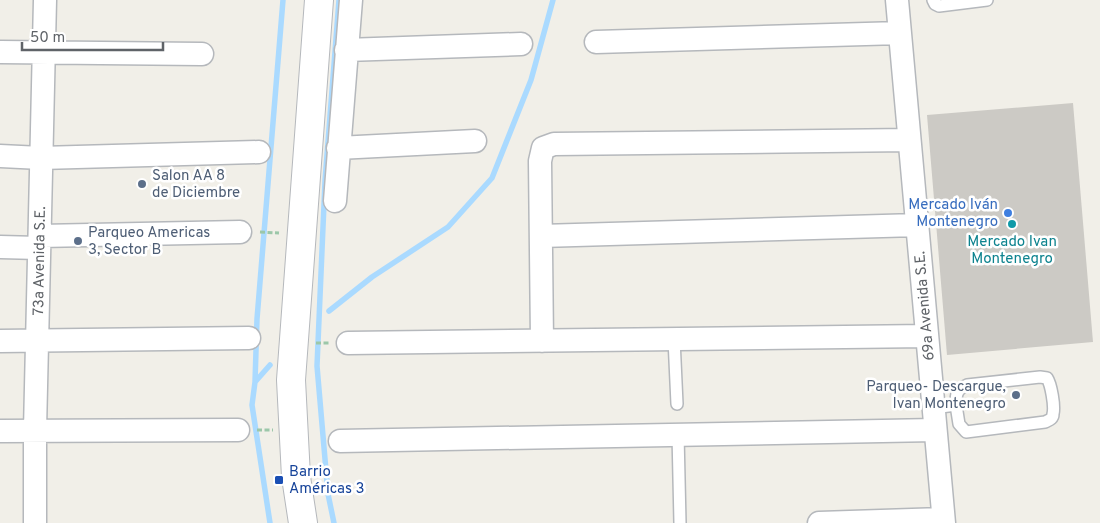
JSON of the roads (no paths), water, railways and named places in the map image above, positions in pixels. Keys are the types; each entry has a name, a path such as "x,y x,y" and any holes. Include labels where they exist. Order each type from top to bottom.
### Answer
{"street":[{"name":"73a Avenida S.E.","path":"35,523 35,430 45,0"},
{"path":"303,523 296,477 291,380 319,0"},
{"path":"335,201 351,0"},
{"name":"69a Avenida S.E.","path":"897,0 943,521"},
{"path":"596,42 900,33"},
{"path":"346,50 521,44"},
{"path":"0,52 202,54"},
{"path":"542,340 540,161 543,148 554,144 910,140"},
{"path":"338,148 475,141"},
{"path":"0,156 41,158 259,152"},
{"path":"541,236 917,225"},
{"path":"0,248 39,242 240,232"},
{"path":"348,342 927,336"},
{"path":"0,341 249,338"},
{"path":"340,441 678,434 934,419"},
{"path":"0,431 238,430"},
{"path":"819,523 943,521"}],"lane":[{"path":"933,0 934,4 938,6 987,0"},
{"path":"674,339 676,404"},
{"path":"1040,377 1047,378 1050,382 1053,414 1051,419 1045,422 966,432 959,424 956,405 956,393 960,388 967,385 1040,377"},
{"path":"934,419 956,405"},
{"path":"678,434 680,523"}],"waterway":[{"path":"255,382 257,319 283,0"},
{"path":"334,523 328,494 317,366 325,181 339,0"},
{"path":"329,311 372,277 448,227 492,178 531,80 553,0"},
{"path":"270,365 255,382 252,405 270,523"}],"place":[{"name":"Salon AA 8 de Diciembre","path":"142,184"},
{"name":"Mercado Iván Montenegro","path":"1008,213"},
{"name":"Mercado Ivan Montenegro","path":"1012,224"},
{"name":"Parqueo Americas 3, Sector B","path":"78,241"},
{"name":"Parqueo- Descargue, Ivan Montenegro","path":"1016,395"},
{"name":"Barrio Américas 3","path":"279,480"}]}
